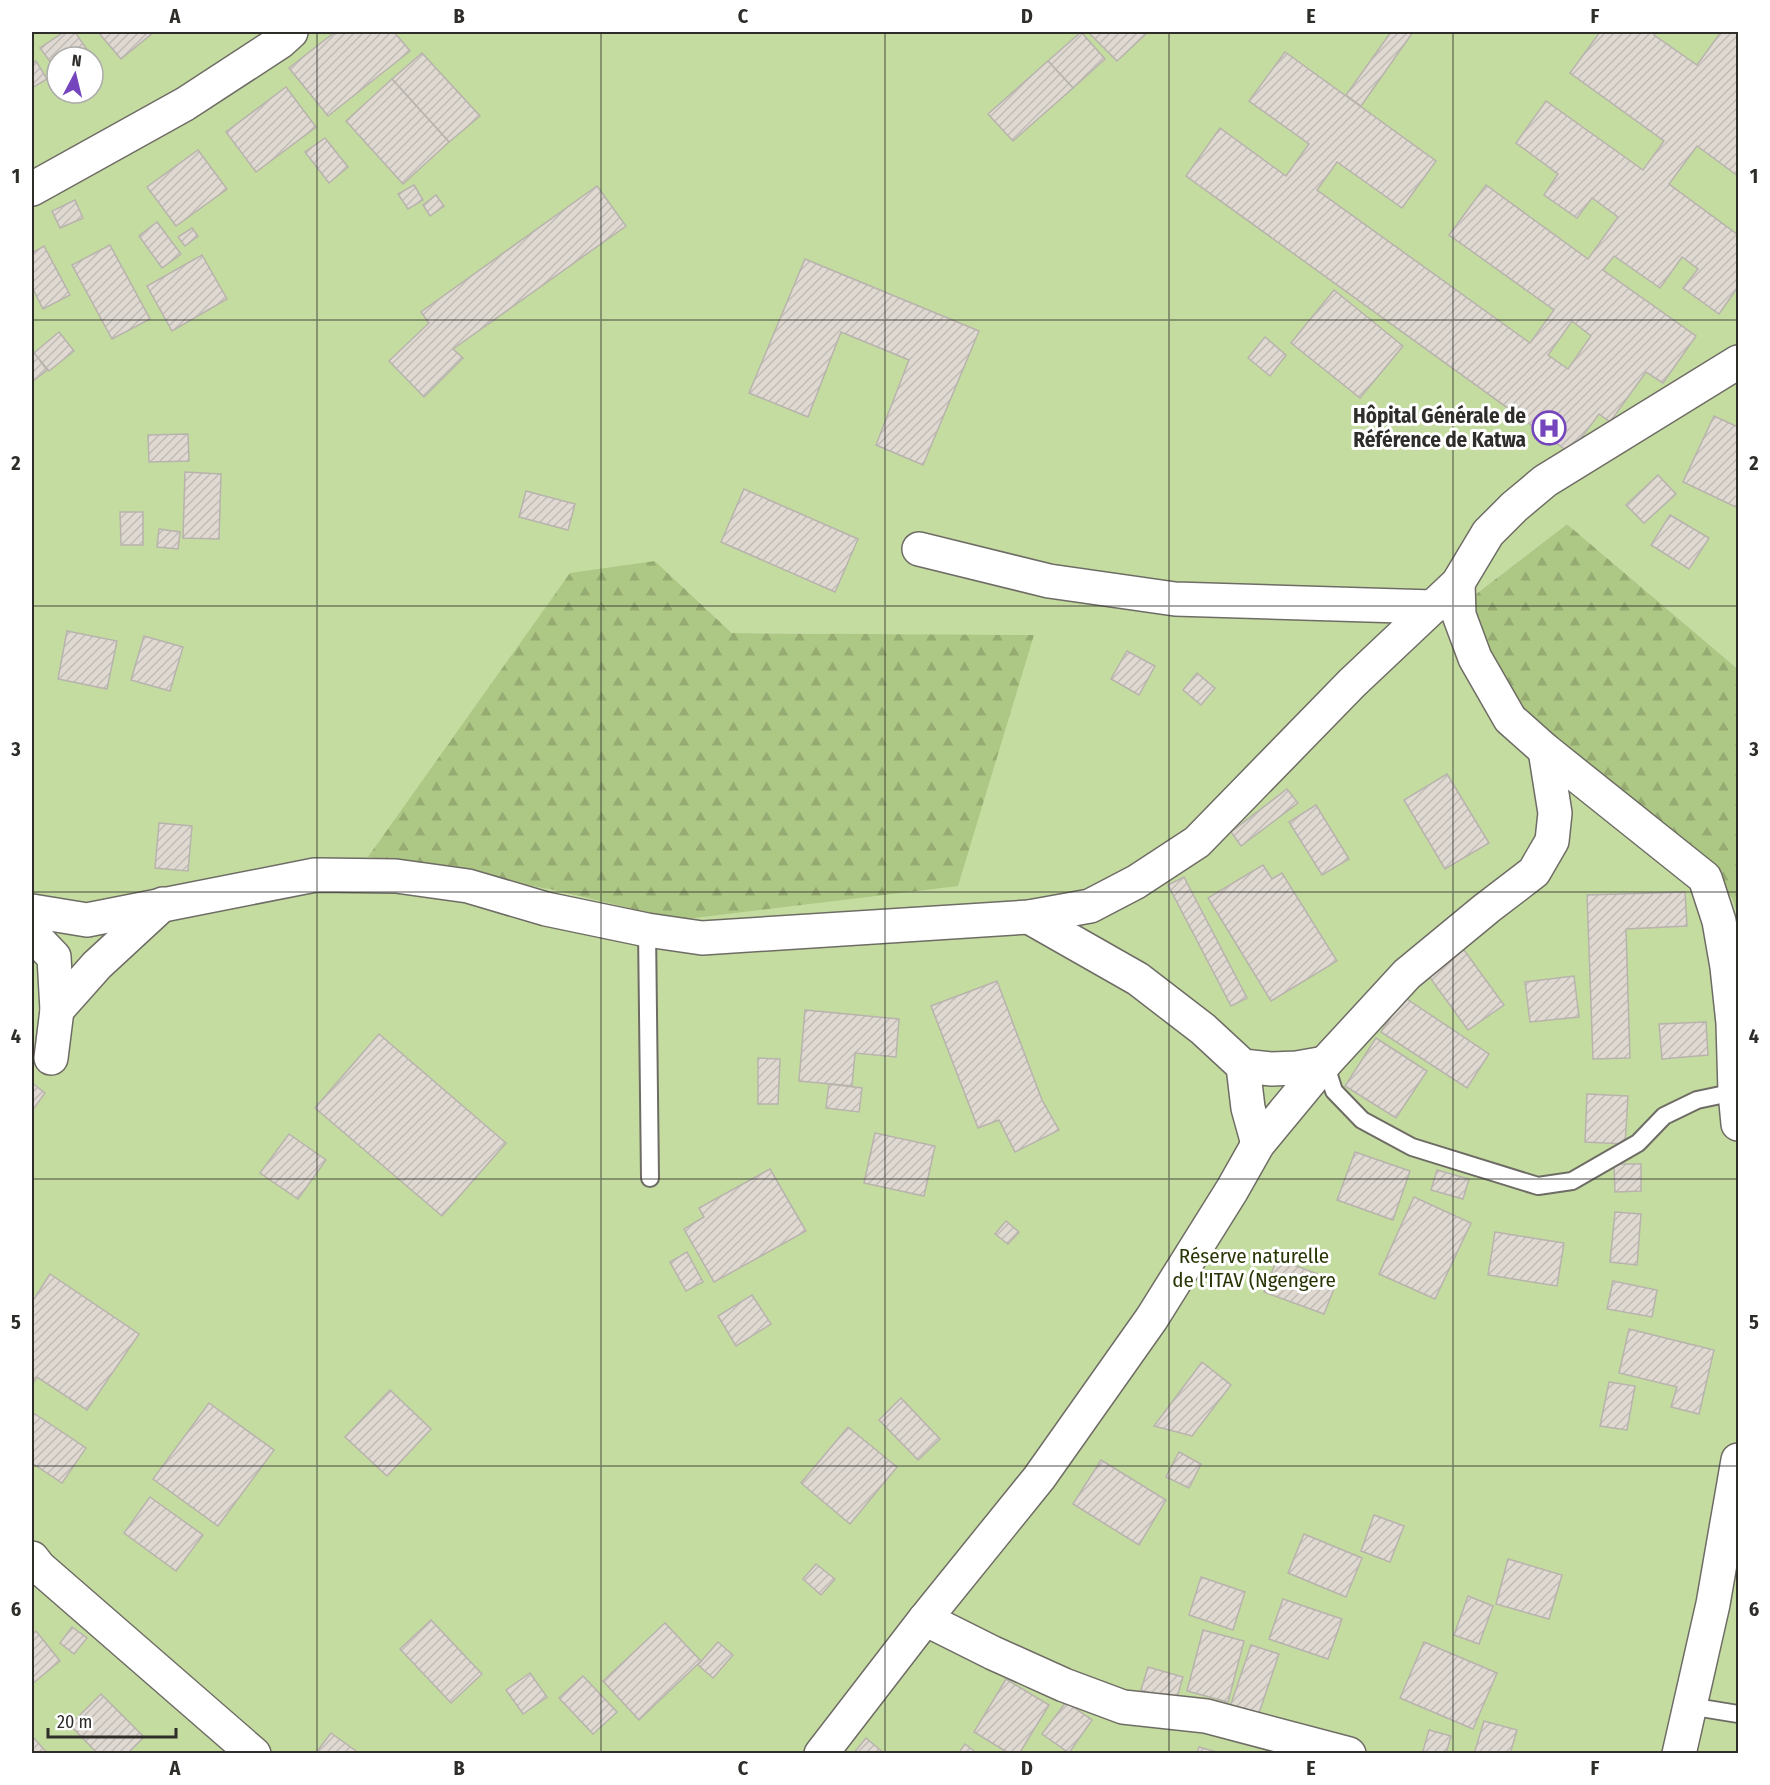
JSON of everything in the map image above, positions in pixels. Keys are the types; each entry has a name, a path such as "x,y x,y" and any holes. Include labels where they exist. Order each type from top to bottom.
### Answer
{"street":[{"path":"32,189 185,104 281,35"},
{"path":"32,911 87,920 315,875 396,876 468,886 546,909 647,930 702,938 1029,917 1090,906 1136,882 1197,842 1352,683 1458,583 1488,532 1514,507 1545,481 1738,362"},
{"path":"919,549 1049,580 1174,599 1433,607"},
{"path":"1458,583 1459,615 1474,658 1510,719 1545,750 1706,878 1719,921 1727,967 1738,1124"},
{"path":"821,1754 925,1619 1039,1478 1152,1318 1258,1144 1325,1063 1407,974 1534,872 1552,841 1555,813 1545,750"},
{"path":"57,1010 97,965 164,904"},
{"path":"1029,917 1138,979 1203,1029 1243,1066 1272,1069 1297,1068 1325,1063"},
{"path":"32,934 54,957 57,1010 51,1058"},
{"path":"1243,1066 1248,1108 1258,1144"},
{"path":"1679,1754 1713,1604 1738,1460"},
{"path":"34,1564 254,1754"},
{"path":"925,1619 1064,1685 1123,1707 1206,1716 1349,1754"}],"lane":[{"path":"647,930 650,1178"},
{"path":"1325,1063 1334,1091 1362,1120 1412,1147 1538,1186 1572,1181 1638,1143 1664,1116 1697,1100 1735,1092"},
{"path":"1689,1706 1738,1714"}],"green space":[{"name":"Réserve naturelle de l'ITAV (Ngengere","path":"32,32 1738,32 1738,669 1567,524 1476,594 1662,834 1732,898 1738,918 1738,1753 32,1754","holes":["655,561 732,633 1034,636 678,920 549,889"]},
{"path":"1567,524 1738,669 1738,918 1732,898 1662,834 1514,711 1472,611 1476,594"},
{"path":"655,561 732,633 1034,635 958,886 678,920 549,889 368,857 570,573"}],"building":[{"path":"64,32 75,32 84,45 45,45 45,55 40,48"},
{"path":"98,32 154,32 121,59"},
{"path":"335,32 394,32 410,51 328,116 289,68"},
{"path":"1081,32 1105,59 1073,88 1048,61"},
{"path":"1148,32 1117,61 1089,33"},
{"path":"1391,32 1413,32 1361,106 1346,95"},
{"path":"1600,32 1656,32 1654,35 1697,65 1721,32 1738,32 1738,176 1697,146 1669,184 1738,235 1738,287 1719,314 1683,288 1698,269 1682,257 1660,288 1614,256 1603,270 1696,336 1663,383 1646,372 1610,422 1599,414 1570,453 1186,176 1220,128 1286,176 1309,144 1249,101 1285,52 1436,161 1402,208 1337,162 1317,190 1530,343 1554,310 1449,235 1486,185 1588,259 1618,217 1592,198 1577,218 1544,195 1558,174 1516,143 1546,101 1643,170 1664,141 1570,73","holes":["1572,321 1591,336 1568,369 1548,355"]},
{"path":"422,53 480,116 449,142 392,79"},
{"path":"36,61 45,76 45,80 32,88 32,64"},
{"path":"1048,61 1073,88 1013,141 988,114"},
{"path":"392,79 449,142 403,184 346,121"},
{"path":"286,87 316,127 256,172 226,132"},
{"path":"325,138 348,167 329,183 305,152"},
{"path":"198,150 227,189 176,226 147,187"},
{"path":"414,185 423,200 408,209 398,194"},
{"path":"597,186 626,226 453,349 463,358 424,397 389,361 429,323 421,312"},
{"path":"436,195 444,206 430,216 423,205"},
{"path":"75,200 83,218 60,228 52,211"},
{"path":"157,222 181,254 162,268 139,236"},
{"path":"192,228 198,236 185,246 178,237"},
{"path":"110,245 150,319 112,339 72,265"},
{"path":"44,246 70,295 43,309 32,287 32,253"},
{"path":"202,255 227,299 172,331 147,286"},
{"path":"805,259 979,331 923,465 876,445 909,360 841,332 808,417 749,393"},
{"path":"1334,290 1403,346 1360,398 1291,343"},
{"path":"59,332 74,351 49,371 34,353"},
{"path":"1265,337 1286,355 1270,376 1248,358"},
{"path":"32,350 47,370 32,382"},
{"path":"1714,416 1738,427 1738,508 1683,482"},
{"path":"188,434 189,461 149,462 148,435"},
{"path":"185,472 221,474 219,539 183,538"},
{"path":"1658,475 1676,494 1644,523 1626,505"},
{"path":"744,489 858,539 835,592 721,542"},
{"path":"526,491 575,504 568,530 519,517"},
{"path":"120,512 143,512 143,545 121,545"},
{"path":"1670,515 1709,538 1689,569 1651,545"},
{"path":"159,529 180,532 178,549 157,547"},
{"path":"67,631 117,641 107,689 58,679"},
{"path":"144,636 183,647 170,691 131,680"},
{"path":"1127,651 1155,666 1139,695 1111,679"},
{"path":"1197,673 1215,688 1201,705 1183,690"},
{"path":"1447,774 1489,843 1445,869 1404,800"},
{"path":"1287,789 1298,803 1241,846 1231,832"},
{"path":"1316,805 1349,859 1322,875 1289,822"},
{"path":"159,823 192,826 188,871 155,868"},
{"path":"1263,865 1272,879 1282,873 1337,961 1271,1001 1208,898"},
{"path":"1184,877 1247,998 1231,1006 1168,885"},
{"path":"1685,892 1687,926 1626,929 1630,1058 1593,1059 1587,895"},
{"path":"1464,950 1504,1005 1468,1030 1428,975"},
{"path":"1574,976 1579,1017 1530,1022 1525,982"},
{"path":"997,981 1042,1100 1059,1130 1015,1152 999,1120 978,1128 931,1006"},
{"path":"1404,997 1489,1054 1467,1088 1381,1032"},
{"path":"805,1010 899,1019 896,1057 855,1053 852,1086 799,1081"},
{"path":"1706,1022 1708,1055 1662,1059 1659,1024"},
{"path":"379,1034 506,1143 442,1216 315,1108"},
{"path":"1376,1038 1427,1071 1396,1118 1345,1086"},
{"path":"758,1058 780,1059 778,1104 758,1104"},
{"path":"32,1083 45,1093 32,1111"},
{"path":"829,1084 862,1088 859,1112 826,1108"},
{"path":"1587,1094 1628,1096 1625,1144 1585,1142"},
{"path":"875,1133 935,1146 924,1196 864,1183"},
{"path":"289,1134 326,1160 298,1199 260,1173"},
{"path":"1355,1152 1410,1171 1393,1220 1337,1200"},
{"path":"1614,1164 1641,1164 1641,1191 1615,1192"},
{"path":"770,1169 806,1231 714,1282 684,1229 704,1217 699,1208"},
{"path":"1437,1170 1469,1179 1463,1199 1431,1190"},
{"path":"1414,1197 1471,1223 1435,1299 1379,1274"},
{"path":"1615,1212 1641,1214 1637,1265 1610,1262"},
{"path":"1006,1221 1019,1232 1008,1244 995,1234"},
{"path":"1495,1232 1564,1243 1557,1286 1488,1275"},
{"path":"687,1252 703,1282 686,1291 670,1262"},
{"path":"1277,1259 1337,1281 1324,1314 1264,1292"},
{"path":"50,1274 139,1334 87,1410 37,1377 32,1385 32,1302"},
{"path":"1613,1281 1657,1290 1652,1317 1607,1309"},
{"path":"752,1295 771,1324 736,1346 718,1316"},
{"path":"1629,1329 1714,1350 1699,1414 1671,1407 1677,1387 1619,1373"},
{"path":"1202,1362 1231,1385 1192,1436 1154,1426"},
{"path":"1609,1382 1635,1386 1627,1430 1600,1426"},
{"path":"390,1390 431,1429 387,1476 345,1437"},
{"path":"901,1398 940,1439 918,1460 879,1420"},
{"path":"209,1403 274,1450 218,1526 153,1479"},
{"path":"32,1412 86,1448 62,1483 32,1463"},
{"path":"848,1427 897,1467 850,1524 801,1483"},
{"path":"1179,1452 1201,1464 1189,1488 1166,1477"},
{"path":"1101,1460 1166,1500 1139,1545 1073,1504"},
{"path":"150,1497 203,1535 176,1571 124,1533"},
{"path":"1374,1515 1404,1526 1390,1562 1361,1551"},
{"path":"1304,1534 1362,1558 1346,1597 1288,1573"},
{"path":"1508,1559 1562,1575 1549,1619 1496,1604"},
{"path":"816,1564 835,1579 821,1595 803,1579"},
{"path":"1201,1577 1245,1592 1233,1630 1189,1615"},
{"path":"1468,1596 1493,1606 1479,1644 1454,1635"},
{"path":"1283,1599 1342,1619 1328,1659 1269,1639"},
{"path":"431,1620 482,1674 451,1703 400,1649"},
{"path":"665,1623 701,1661 639,1720 603,1681"},
{"path":"72,1627 87,1638 74,1654 60,1643"},
{"path":"1203,1630 1244,1641 1228,1702 1187,1691"},
{"path":"36,1631 60,1661 32,1684 32,1635"},
{"path":"718,1642 733,1655 713,1678 698,1665"},
{"path":"1424,1642 1497,1673 1473,1729 1400,1698"},
{"path":"1251,1645 1279,1654 1258,1716 1230,1707"},
{"path":"1148,1667 1183,1677 1176,1701 1141,1690"},
{"path":"530,1673 547,1697 523,1714 506,1690"},
{"path":"583,1676 617,1712 593,1734 559,1698"},
{"path":"1006,1679 1049,1705 1019,1754 1010,1754 974,1732"},
{"path":"101,1694 144,1737 127,1754 98,1754 70,1725"},
{"path":"1066,1702 1092,1720 1069,1753 1042,1734"},
{"path":"1484,1721 1517,1730 1510,1754 1474,1754"},
{"path":"1429,1730 1451,1736 1446,1754 1430,1754 1423,1751"},
{"path":"331,1733 356,1751 354,1754 315,1754"},
{"path":"32,1736 48,1754 32,1754"},
{"path":"866,1738 885,1754 853,1754"},
{"path":"965,1744 978,1754 958,1754"},
{"path":"1199,1747 1224,1754 1197,1754"}],"place":[{"name":"Hôpital Générale de Référence de Katwa","path":"1549,428"}]}
